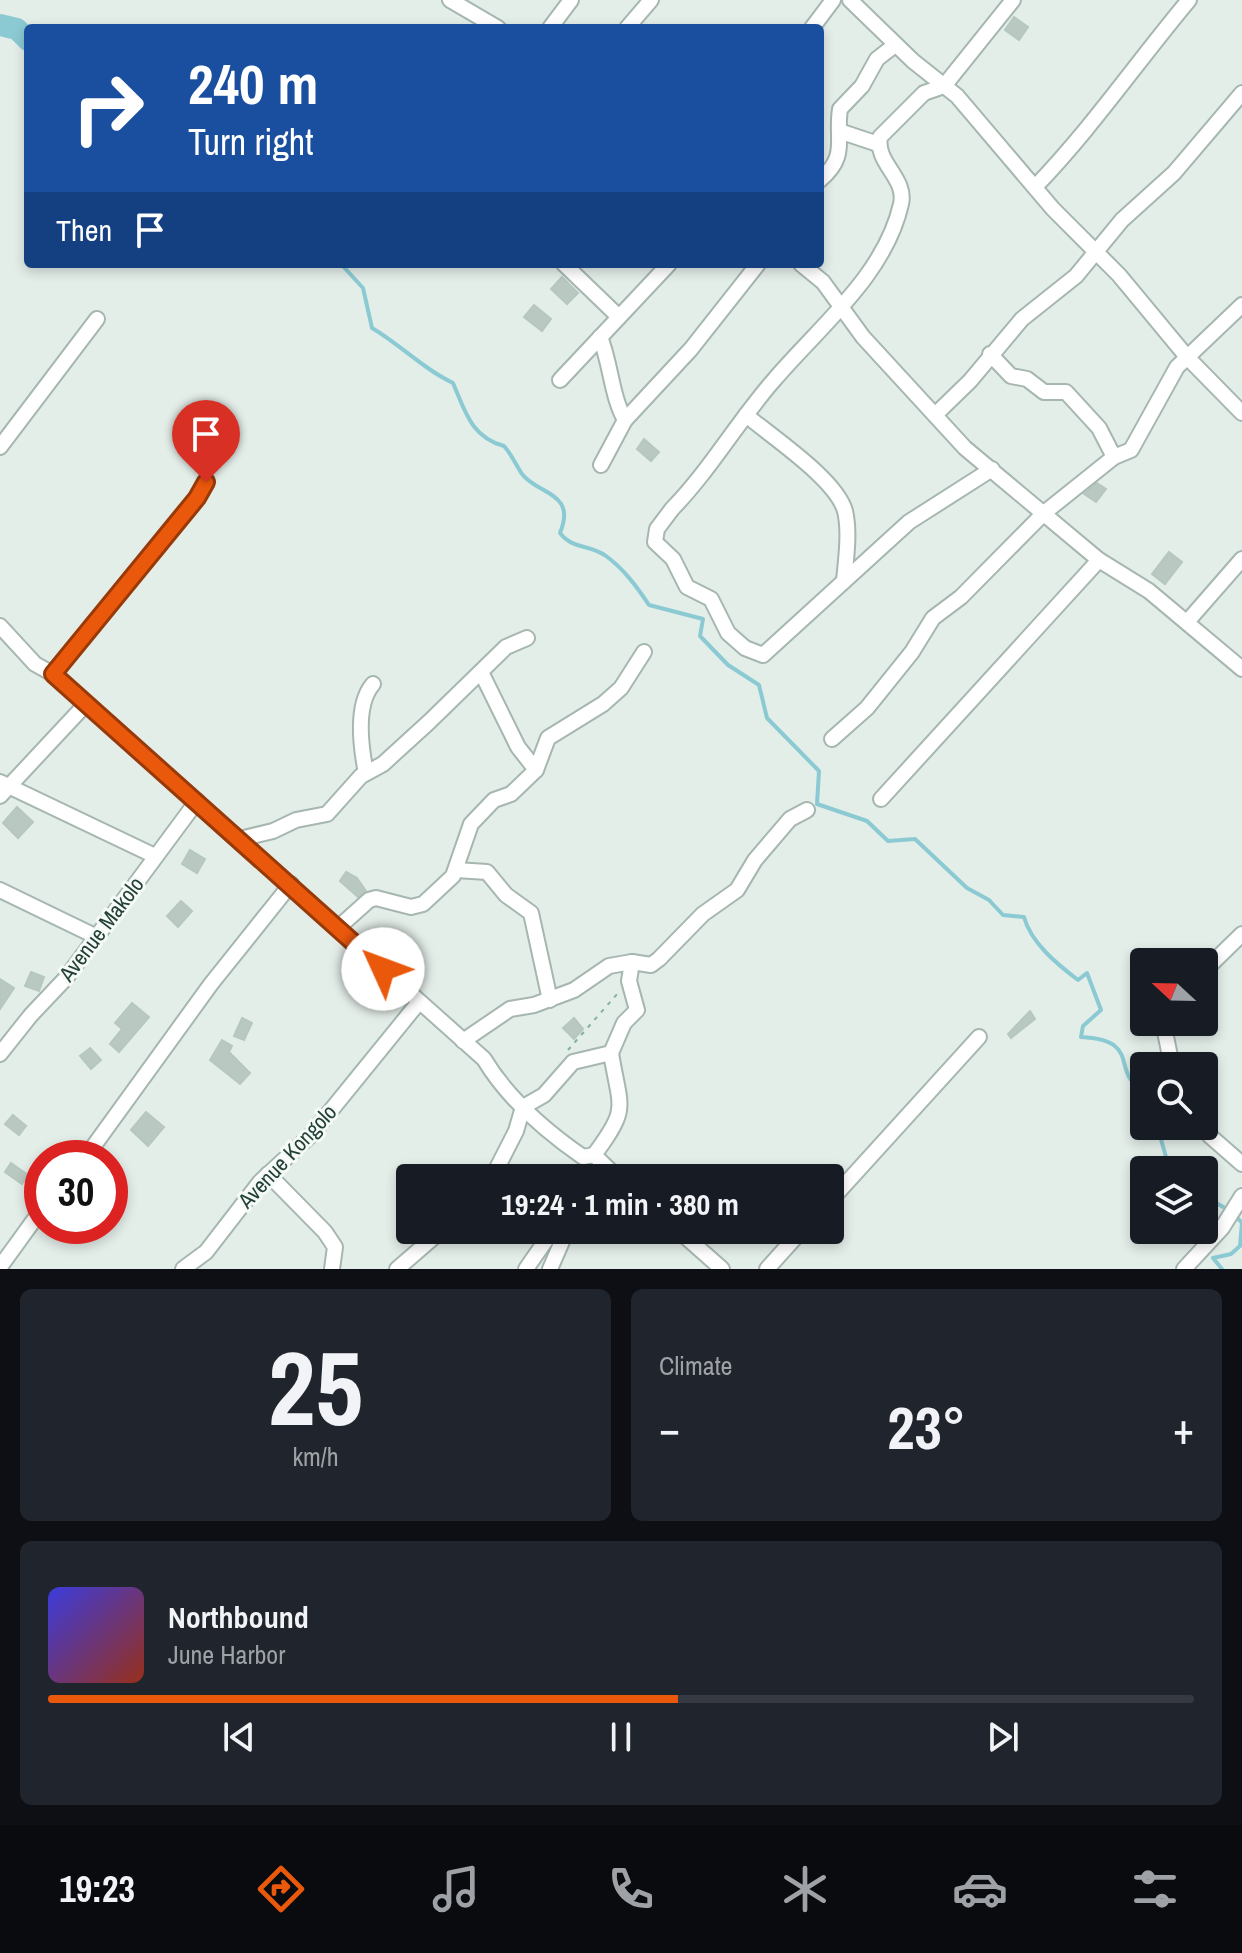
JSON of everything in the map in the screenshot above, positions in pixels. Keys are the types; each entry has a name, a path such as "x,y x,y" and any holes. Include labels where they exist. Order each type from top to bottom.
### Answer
{"street":[{"path":"450,0 491,24"},
{"path":"553,24 571,0"},
{"path":"630,24 651,0"},
{"path":"815,24 833,0"},
{"path":"850,0 895,45 957,96 1074,232 1097,251 1187,357 1242,413"},
{"path":"878,144 892,122 916,100 933,87 944,86 1013,0"},
{"path":"1035,187 1098,117 1142,56 1189,0"},
{"path":"824,176 836,163 842,132 840,109 862,86 877,59 895,45"},
{"path":"936,414 970,381 1022,319 1076,276 1122,220 1174,173 1242,93"},
{"path":"842,132 878,144 902,189 902,201 886,245 840,307 746,415 690,491 672,509 657,529 655,542 673,559 687,587 711,599 728,633 745,648 763,655 805,621 909,522 992,469"},
{"path":"568,268 619,317"},
{"path":"560,380 665,268"},
{"path":"601,465 625,420 691,349 755,268"},
{"path":"806,268 823,282 875,350 965,448 1099,560 1149,591 1242,669"},
{"path":"832,739 887,683 933,618 961,597 1044,513 1114,457 1131,450 1167,381 1187,357 1242,305"},
{"path":"0,447 97,319"},
{"path":"600,337 610,360 617,404 625,420"},
{"path":"990,354 1011,376 1027,379 1044,392 1066,392 1099,428 1114,457"},
{"path":"746,415 824,481 840,502 846,533 844,581"},
{"path":"53,674 197,498 206,482"},
{"path":"1187,622 1242,559"},
{"path":"881,799 1099,560"},
{"path":"0,626 35,664 53,674 484,1059 502,1088 583,1157 594,1155 617,1124 622,1106 611,1053 624,1023 637,1010 629,981 632,962"},
{"path":"240,839 273,831 296,820 323,817 366,773 383,764 506,647 527,638"},
{"path":"339,927 376,898 405,907 423,904 456,870 471,824 494,800 511,794 536,770 548,738 603,704 621,688 644,652"},
{"path":"481,672 518,747 536,770"},
{"path":"366,773 361,749 363,711 364,699 373,684"},
{"path":"85,705 3,788 155,856"},
{"name":"Avenue Makolo","path":"2,1049 66,978 197,801"},
{"path":"463,1041 510,1009 550,1000 579,988 600,970 632,962 651,965 703,914 737,890 755,860 790,819 807,810"},
{"path":"456,870 487,872 506,895 531,913 550,1000"},
{"path":"98,1140 211,984 291,884"},
{"path":"0,890 97,937"},
{"path":"1218,957 1242,934"},
{"name":"Avenue Kongolo","path":"183,1269 206,1252 229,1217 268,1174 311,1135 419,1002"},
{"path":"844,1186 979,1037"},
{"path":"499,1164 516,1131 523,1107 544,1095 573,1062 611,1053"},
{"path":"1215,1140 1242,1164"},
{"path":"594,1155 602,1164"},
{"path":"268,1174 331,1240 336,1253 332,1269"},
{"path":"1185,1269 1222,1228 1242,1196"},
{"path":"0,1267 24,1234"},
{"path":"397,1269 426,1244"},
{"path":"526,1269 543,1244"},
{"path":"550,1269 561,1244"},
{"path":"694,1244 722,1269"},
{"path":"767,1269 789,1244"}],"building":[{"path":"1014,17 1028,27 1019,40 1005,30"},
{"path":"562,277 578,293 567,304 551,289"},
{"path":"534,305 551,319 542,331 524,317"},
{"path":"644,439 659,452 651,461 637,449"},
{"path":"1097,483 1106,489 1096,502 1084,494"},
{"path":"1169,552 1182,562 1165,584 1152,574"},
{"path":"17,807 33,822 18,838 3,823"},
{"path":"190,850 205,859 197,873 182,864"},
{"path":"346,872 357,878 366,891 358,897 340,881"},
{"path":"181,901 192,911 178,927 167,916"},
{"path":"31,972 44,977 39,991 25,986"},
{"path":"0,979 14,988 0,1009"},
{"path":"132,1003 149,1017 119,1052 110,1044 122,1029 115,1023"},
{"path":"1030,1011 1035,1019 1011,1038 1008,1034"},
{"path":"242,1018 252,1023 244,1040 234,1036"},
{"path":"574,1018 583,1029 574,1039 563,1028"},
{"path":"222,1040 232,1046 229,1052 250,1073 240,1084 210,1060"},
{"path":"90,1048 101,1060 91,1069 80,1056"},
{"path":"146,1112 164,1127 148,1146 131,1130"},
{"path":"13,1115 26,1126 19,1135 5,1124"},
{"path":"11,1163 24,1172 24,1181 22,1184 5,1172"}],"waterway":[{"path":"0,25 17,29 24,36"},
{"path":"345,268 363,288 372,328 453,383 477,429 493,442 504,446 522,474 560,502 564,520 560,533 565,538 576,545 600,552 613,561 649,605 703,619 700,636 728,665 759,685 767,718 819,771 817,804 867,821 888,841 915,839 967,888 989,900 1003,915 1024,917 1032,936 1070,974 1078,980 1087,973 1101,1010 1083,1026 1081,1037 1112,1044 1119,1051 1130,1078"},
{"path":"1161,1140 1166,1156"},
{"path":"1218,1204 1232,1212 1242,1223 1240,1246 1231,1254 1213,1258 1222,1269"}],"route":[{"path":"206,482 197,498 132,576 95,627 53,674 383,969"}]}
